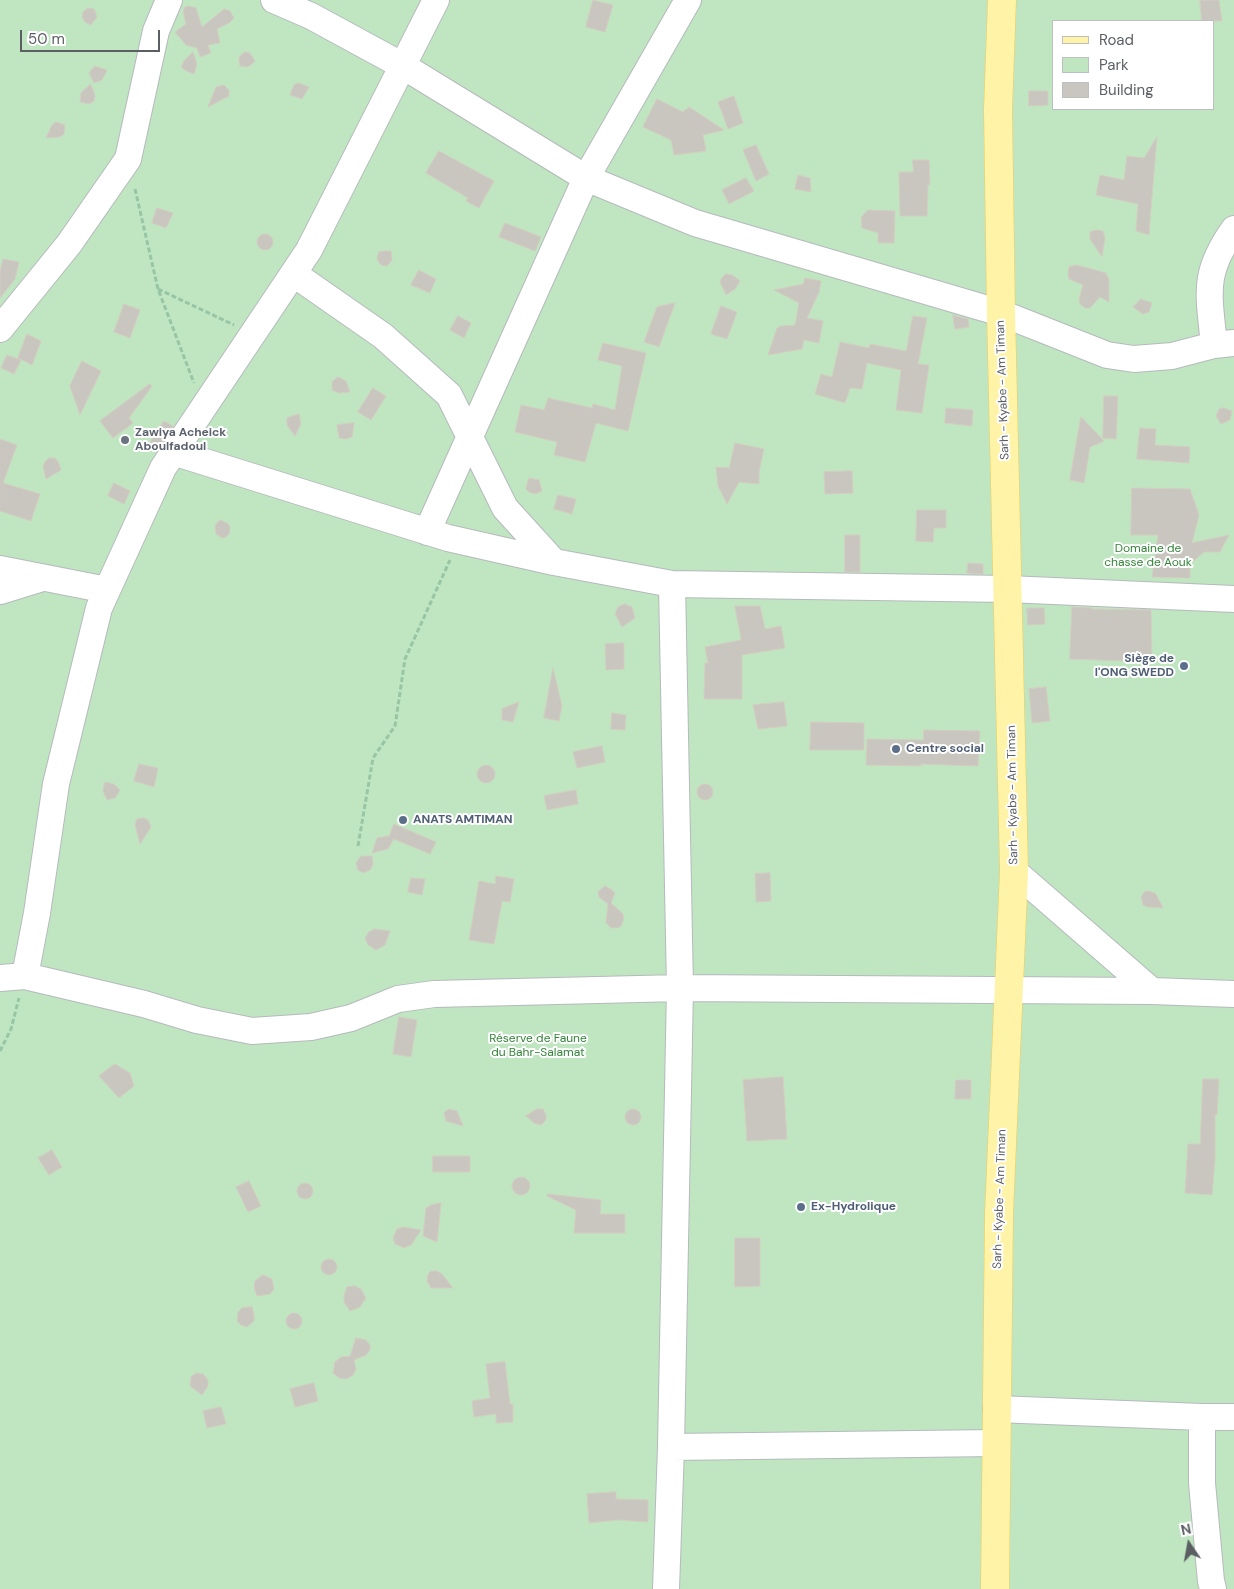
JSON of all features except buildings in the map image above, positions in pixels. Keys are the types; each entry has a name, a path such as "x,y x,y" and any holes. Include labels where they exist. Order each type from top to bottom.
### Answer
{"main road":[{"name":"Sarh - Kyabe - Am Timan","path":"995,1589 999,1213 1014,872 998,110 1002,0"}],"street":[{"path":"0,329 69,244 128,159 156,32 169,0"},
{"path":"274,0 311,16 403,66 586,178 695,222 1001,313 1107,355 1134,360 1172,356 1224,344 1208,288 1212,269 1222,246 1234,229"},
{"path":"436,0 310,250 163,468 99,608 56,784 38,913 12,977 144,1004 197,1020 252,1031 311,1027 351,1018 398,999 434,994 680,988 1152,991 1234,994"},
{"path":"427,532 586,178 688,0"},
{"path":"294,274 383,336 449,395 505,508 554,562"},
{"path":"173,452 459,541 554,562 672,584 1008,589 1234,598"},
{"path":"0,569 107,590"},
{"path":"0,591 44,577"},
{"path":"666,1589 671,1446 680,988 672,584"},
{"path":"1014,872 1152,991"},
{"path":"996,1409 1202,1417 1234,1416"},
{"path":"1202,1417 1202,1483 1213,1589"},
{"path":"671,1446 996,1443"}],"path":[{"path":"128,159 158,289 204,408"},
{"path":"158,289 253,334"},
{"path":"358,846 373,758 395,726 405,659 459,541"},
{"path":"0,1052 12,1029 12,977"}],"green space":[{"name":"Réserve de Faune du Bahr-Salamat","path":"0,0 1234,0 1234,1589 0,1589"}],"place":[{"name":"Zawiya Acheick Aboulfadoul","path":"125,440"},
{"name":"Siège de l'ONG SWEDD","path":"1184,666"},
{"name":"Centre social","path":"896,749"},
{"name":"ANATS AMTIMAN","path":"403,820"},
{"name":"Ex-Hydrolique","path":"801,1207"}],"park label":[{"name":"Domaine de chasse de Aouk","path":"1148,556"}]}
